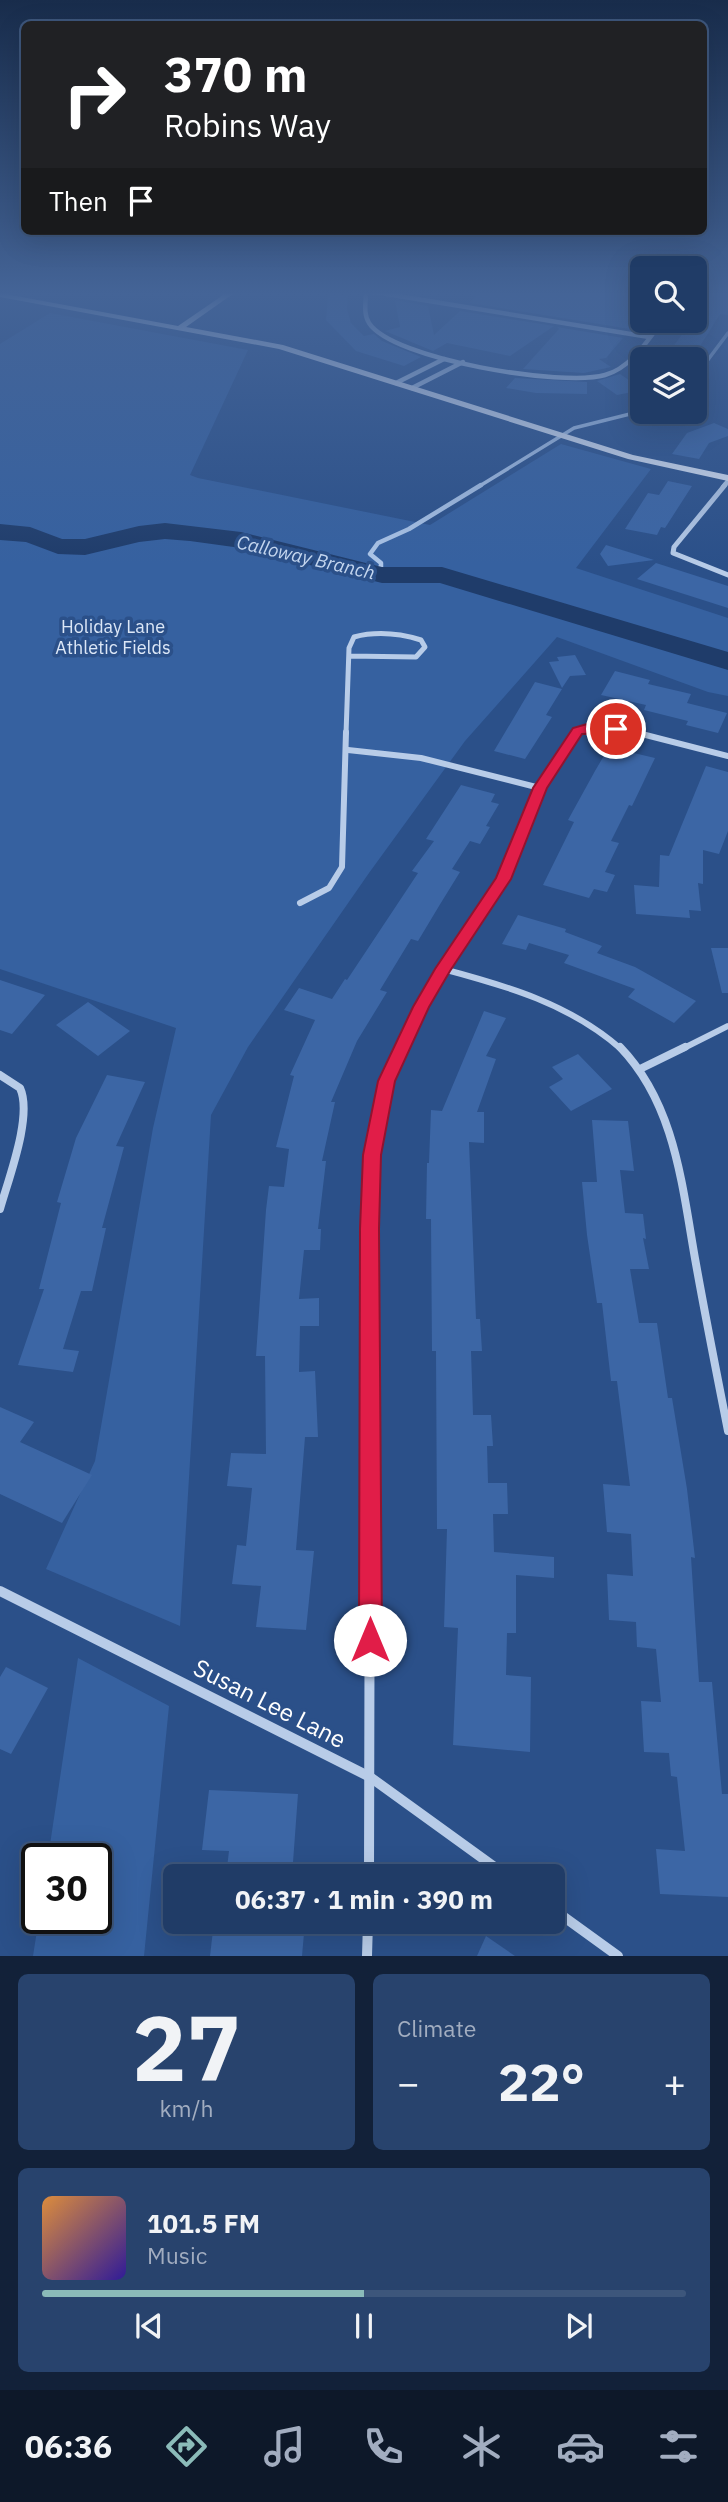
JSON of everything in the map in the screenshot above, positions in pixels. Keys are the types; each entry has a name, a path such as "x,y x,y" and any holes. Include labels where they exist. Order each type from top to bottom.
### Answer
{"street":[{"path":"412,388 423,382"},
{"path":"396,383 570,439 660,465 728,480 674,547 673,553 728,575"},
{"path":"300,903 328,888 342,867 348,750 349,656 354,637 368,633 407,635 421,640 425,646 416,657 349,656"},
{"path":"369,1864 370,1229 372,1155 387,1081 421,1007 503,879 540,788 577,731 587,728 616,729 728,756"},
{"path":"348,750 403,753 461,765 540,788"},
{"path":"443,969 524,992 574,1015 620,1046 655,1094 675,1153 728,1431"},
{"path":"639,1069 728,1026"},
{"path":"0,1075 9,1078 20,1088 23,1096 19,1136 0,1209"},
{"name":"Susan Lee Lane","path":"0,1591 370,1777 490,1864"},
{"path":"565,1918 618,1956"},
{"path":"367,1956 368,1934"}],"green space":[{"name":"Holiday Lane Athletic Fields","path":"0,382 233,382 190,475 430,525 561,444 651,469 576,568 728,618 728,696 708,692 557,637 465,741 369,873 248,1047 211,1115 180,1626 46,1569 95,1461 153,1128 176,1028 0,969"},
{"path":"78,1658 169,1706 144,1956 33,1956 36,1934 112,1934 112,1843 50,1843"}],"building":[{"path":"511,382 587,382 587,394 536,393 506,388"},
{"path":"599,382 630,382 630,392 617,395"},
{"path":"714,423 728,429 728,436 709,443 699,459 672,454 687,433"},
{"path":"668,481 692,486 665,528 661,527 657,535 625,529 648,493 659,495"},
{"path":"606,545 654,560 608,566 600,554"},
{"path":"656,563 728,586 728,608 637,579"},
{"path":"575,655 586,675 570,676 562,688 549,662 559,661 557,657"},
{"path":"615,671 650,680 648,684 691,694 687,703 727,713 718,733 686,725 688,721 644,710 646,705 601,695"},
{"path":"535,682 562,689 546,715 552,717 525,759 494,751"},
{"path":"621,750 655,758 632,806 629,805 611,841 619,843 605,872 615,875 607,892 594,889 589,898 543,885 574,822 568,820 595,771 605,754 617,757"},
{"path":"706,766 728,772 728,831 719,854 703,850 703,884 698,883 701,911 689,910 690,918 636,914 634,885 659,887 660,855 669,856"},
{"path":"461,785 495,794 491,802 499,804 486,826 490,827 480,844 470,841 452,869 460,872 418,941 411,939 380,990 387,992 357,1041 331,1102 335,1102 322,1161 326,1161 318,1229 321,1229 320,1250 304,1250 299,1299 319,1298 319,1326 300,1326 299,1372 315,1371 318,1437 305,1437 296,1550 314,1551 306,1630 256,1627 261,1586 232,1584 237,1545 246,1546 252,1488 227,1486 231,1453 266,1454 265,1356 256,1356 266,1210 269,1186 284,1187 289,1149 276,1147 294,1076 290,1075 315,1020 284,1010 299,988 332,999 345,979 347,980 418,873 412,871 434,841 426,839"},
{"path":"518,915 566,929 565,932 602,946 597,953 635,967 696,1001 674,1023 628,997 635,989 564,963 569,955 529,943 526,950 502,944"},
{"path":"711,948 728,948 728,993 722,993"},
{"path":"0,980 45,995 12,1034 0,1030"},
{"path":"88,1002 130,1031 98,1056 56,1025"},
{"path":"484,1011 506,1018 486,1056 496,1059 477,1112 484,1112 484,1143 469,1142 476,1319 480,1319 482,1351 471,1351 473,1415 491,1415 493,1446 487,1446 488,1483 507,1483 508,1514 493,1514 494,1552 554,1557 554,1578 516,1575 516,1633 507,1633 506,1675 531,1677 530,1752 453,1745 458,1628 444,1627 447,1529 437,1529 436,1351 432,1351 431,1219 426,1219 431,1110 442,1111"},
{"path":"578,1054 612,1089 571,1111 549,1087 563,1079 552,1067"},
{"path":"107,1075 145,1082 116,1146 124,1147 102,1228 106,1228 92,1291 81,1291 63,1349 79,1351 73,1372 18,1365 44,1289 39,1289 61,1203 57,1202 76,1138"},
{"path":"592,1120 628,1121 634,1171 620,1170 625,1213 643,1214 646,1239 643,1238 649,1269 630,1269 639,1323 657,1323 668,1398 672,1398 687,1489 695,1558 691,1557 699,1682 712,1682 722,1794 728,1794 728,1897 660,1894 656,1849 685,1851 677,1777 671,1776 669,1753 644,1752 641,1701 661,1702 656,1649 637,1647 636,1622 609,1620 607,1574 633,1576 631,1534 607,1532 603,1484 630,1486 617,1381 611,1381 602,1303 597,1303 587,1235 582,1182 597,1182"},
{"path":"0,1407 34,1422 20,1442 92,1475 62,1523 0,1494"},
{"path":"6,1667 48,1688 11,1754 0,1749 0,1677"},
{"path":"209,1790 298,1794 293,1864 227,1864 229,1851 202,1850"},
{"path":"213,1934 304,1934 302,1956 210,1956"},
{"path":"486,1936 515,1956 477,1956"}],"waterway":[{"path":"478,487 574,428 630,414"},
{"path":"370,572 381,567 381,563 370,554 378,543 409,529 481,485"},
{"name":"Calloway Branch","path":"0,532 30,535 58,546 85,547 139,534 165,531 190,533 241,540 382,575 442,575 728,661"}],"route":[{"path":"370,1640 372,1155 387,1081 421,1007 503,879 540,788 577,731 587,728 616,729"}]}
